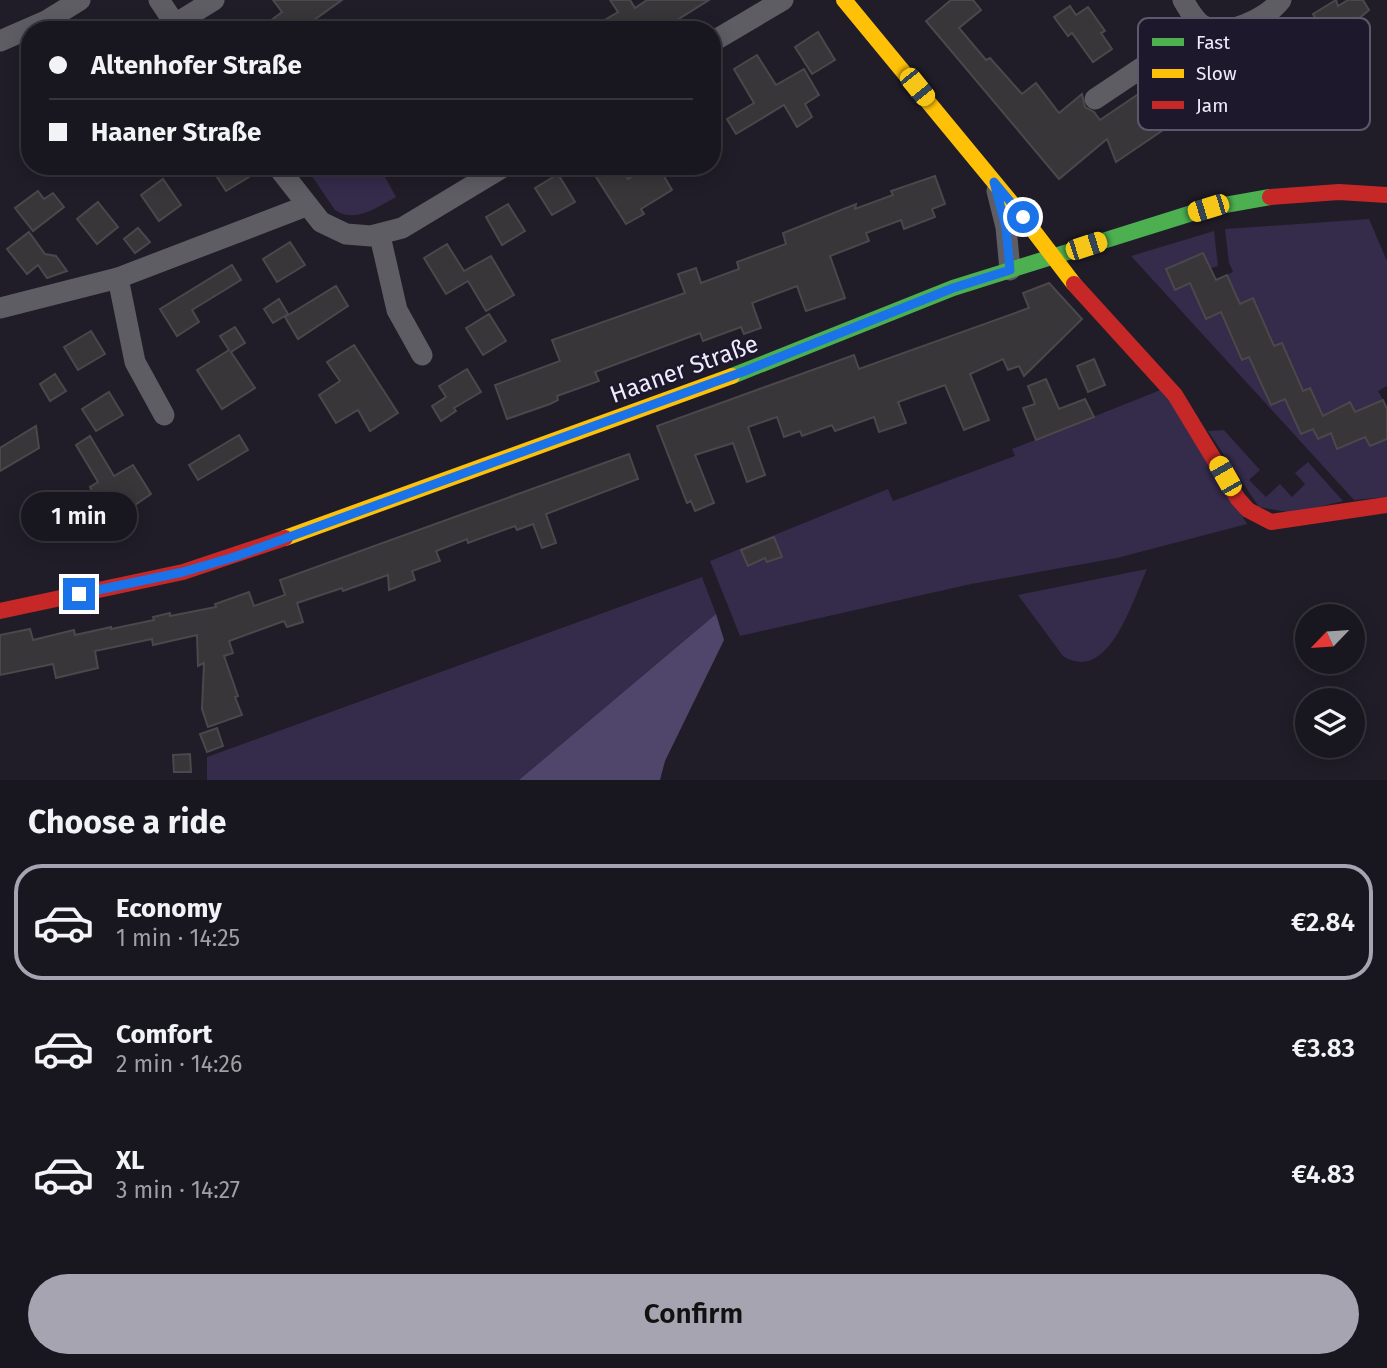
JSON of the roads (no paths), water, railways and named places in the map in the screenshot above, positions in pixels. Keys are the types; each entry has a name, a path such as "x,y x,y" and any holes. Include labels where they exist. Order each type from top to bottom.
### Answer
{"main road":[{"path":"844,0 1023,217 1050,257 1175,395 1238,499 1261,519 1270,522 1387,505"},
{"name":"Haaner Straße","path":"0,611 183,572 234,557 745,371 953,288 1208,208 1259,198 1339,192 1387,195"}],"street":[{"path":"46,21 80,0"},
{"path":"159,0 173,21"},
{"path":"185,21 214,0"},
{"path":"721,38 783,0"},
{"path":"1183,0 1198,18"},
{"path":"1258,18 1281,0"},
{"path":"0,41 21,32"},
{"path":"1095,99 1138,70"},
{"path":"284,175 321,222 337,231 380,236 402,228 490,175"},
{"path":"994,182 1006,227 1010,270"},
{"path":"0,308 118,278 306,206"},
{"path":"380,236 397,310 422,355"},
{"path":"118,278 135,362 164,415"}]}
